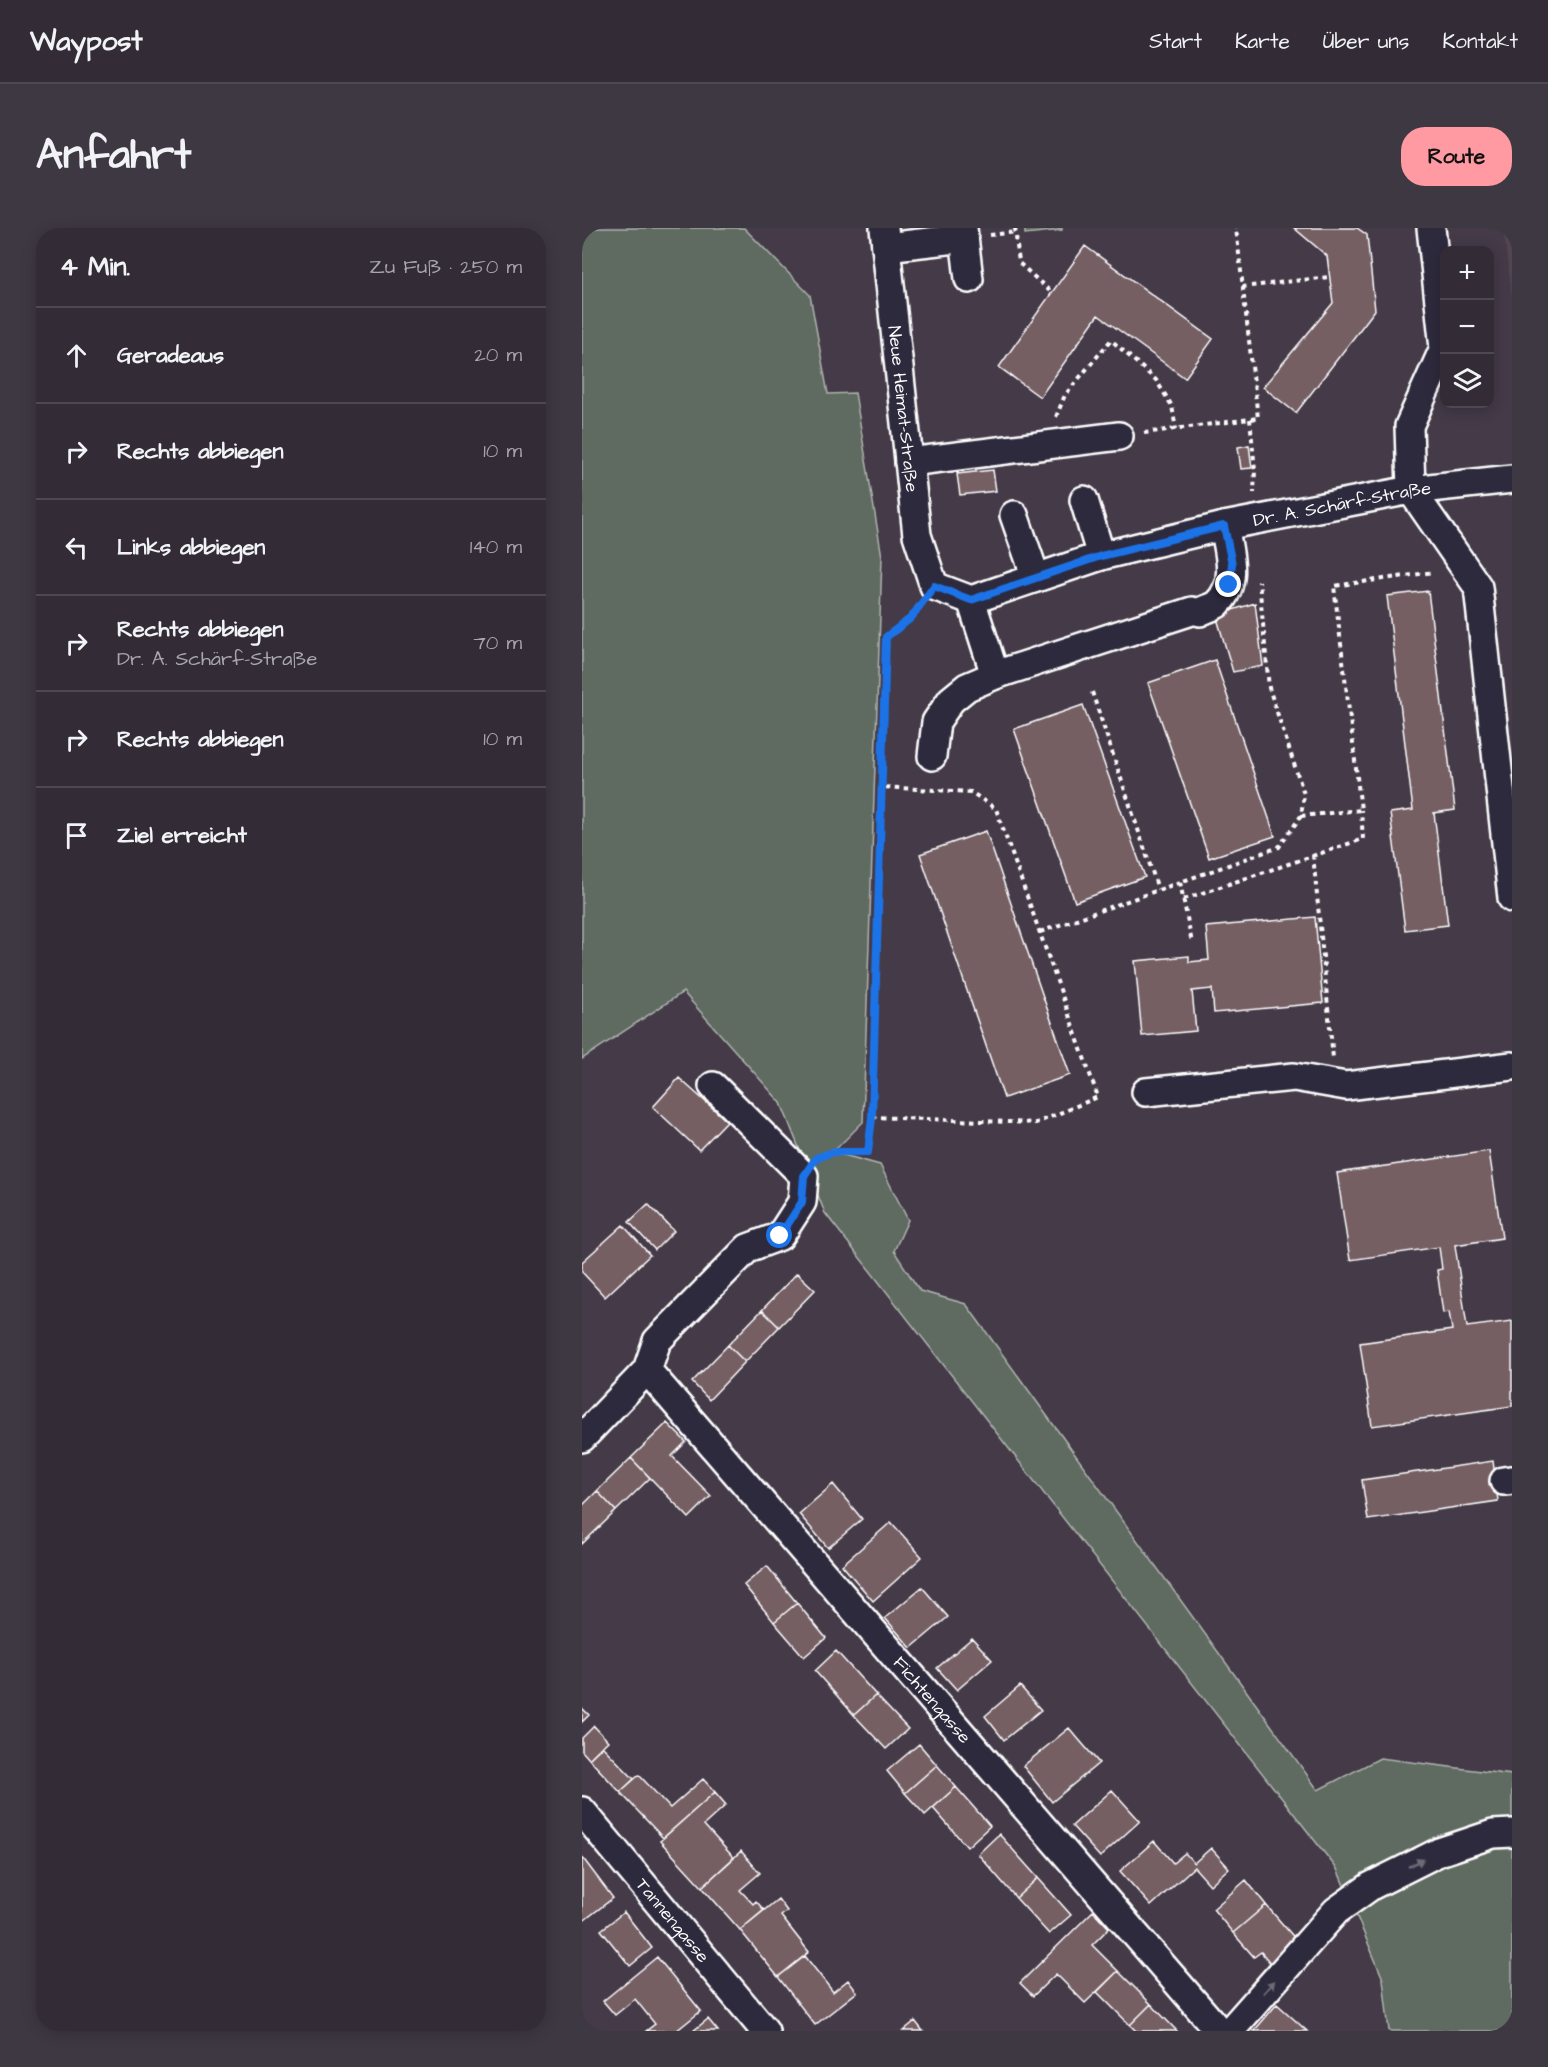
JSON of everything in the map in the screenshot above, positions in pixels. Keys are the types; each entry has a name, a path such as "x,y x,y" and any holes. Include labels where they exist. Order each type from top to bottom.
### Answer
{"street":[{"path":"1431,228 1444,348 1409,426 1411,490 1478,587 1512,898"},
{"path":"885,237 963,233 969,279"},
{"name":"Neue Heimat-Straße","path":"885,237 917,535 934,586"},
{"path":"909,462 1119,436"},
{"name":"Dr. A. Schärf-Straße","path":"971,600 1101,556 1224,526 1411,490 1512,480"},
{"path":"1084,500 1101,556"},
{"path":"1014,515 1036,578"},
{"path":"932,756 936,722 951,700 967,687 995,675 1217,604 1229,585 1232,564 1224,526"},
{"path":"934,586 971,600 995,675"},
{"path":"1146,1092 1294,1077 1346,1086 1512,1066"},
{"path":"582,1438 647,1370 657,1341 748,1248 780,1236 802,1202 804,1176 713,1086"},
{"name":"Fichtengasse","path":"647,1370 1219,2031"},
{"name":"Tannengasse","path":"582,1811 765,2031"},
{"path":"1230,2031 1336,1911 1371,1886 1439,1852 1493,1834 1512,1833"}],"path":[{"path":"1015,228 1019,263 1052,293"},
{"path":"1119,436 1258,418 1236,228"},
{"path":"1242,287 1329,277"},
{"path":"1058,444 1056,415 1065,395 1111,340 1156,380 1172,406 1176,429"},
{"path":"1250,419 1255,471 1253,520"},
{"path":"1184,898 1363,839 1334,586 1465,568"},
{"path":"1040,932 1280,847 1301,816 1304,794 1269,688 1258,576"},
{"path":"804,1176 816,1158 833,1152 868,1152 872,1118 886,637 911,618 934,586"},
{"path":"1092,692 1158,890"},
{"path":"872,1118 1036,1123 1098,1097 996,809 971,792 881,787"},
{"path":"1301,816 1361,810"},
{"path":"1313,855 1335,1084"},
{"path":"1180,882 1192,943"}],"shaded area":[{"path":"1503,228 1512,228 1512,297"}],"green space":[{"path":"582,228 744,228 810,295 828,394 855,393 882,557 863,1122 833,1152 880,1165 908,1220 894,1251 920,1291 966,1304 1318,1790 1380,1758 1512,1775 1512,2031 1389,2031 1383,1979 1337,1869 825,1213 781,1103 683,992 582,1059"},
{"path":"1025,228 1062,228 1062,230 1025,234"}],"building":[{"path":"1294,228 1357,228 1367,235 1375,310 1296,413 1263,387 1333,303 1327,256"},
{"path":"1085,246 1213,339 1185,378 1098,315 1040,397 999,367"},
{"path":"1249,445 1252,468 1241,469 1238,447"},
{"path":"993,470 996,491 960,495 957,474"},
{"path":"1428,591 1455,810 1434,813 1448,925 1405,930 1390,813 1413,810 1387,596"},
{"path":"1255,603 1263,666 1233,672 1216,615"},
{"path":"1215,660 1275,836 1209,858 1148,683"},
{"path":"1083,705 1145,877 1075,902 1014,729"},
{"path":"986,831 1070,1075 1004,1098 920,854"},
{"path":"1315,917 1323,1003 1214,1013 1212,989 1192,991 1196,1031 1142,1036 1135,961 1189,956 1189,962 1209,960 1206,927"},
{"path":"679,1078 727,1121 699,1150 653,1107"},
{"path":"1489,1151 1502,1238 1455,1245 1467,1327 1512,1321 1512,1406 1372,1426 1360,1343 1452,1330 1449,1312 1443,1313 1437,1270 1442,1269 1439,1247 1350,1260 1337,1173"},
{"path":"648,1204 674,1231 655,1250 629,1222"},
{"path":"623,1225 650,1255 605,1297 582,1272 582,1262"},
{"path":"797,1273 815,1290 779,1327 762,1310"},
{"path":"762,1310 779,1327 745,1362 728,1345"},
{"path":"728,1345 745,1362 709,1400 692,1382"},
{"path":"667,1423 686,1442 672,1456 711,1496 689,1518 631,1458"},
{"path":"631,1458 650,1478 616,1511 597,1491"},
{"path":"1493,1461 1498,1501 1368,1520 1362,1480"},
{"path":"833,1484 862,1519 828,1548 799,1514"},
{"path":"597,1491 616,1511 582,1544 582,1506"},
{"path":"891,1522 922,1557 873,1601 842,1565"},
{"path":"767,1566 797,1603 774,1622 744,1585"},
{"path":"922,1587 948,1617 911,1648 885,1618"},
{"path":"797,1603 826,1638 804,1657 774,1622"},
{"path":"972,1638 992,1660 957,1690 937,1668"},
{"path":"836,1651 876,1695 854,1715 815,1671"},
{"path":"1020,1686 1041,1710 1004,1740 985,1716"},
{"path":"876,1695 908,1729 886,1749 854,1715"},
{"path":"582,1708 589,1715 582,1722"},
{"path":"594,1726 608,1741 589,1759 582,1751 582,1738"},
{"path":"1069,1728 1099,1763 1052,1802 1023,1766"},
{"path":"919,1744 937,1765 905,1793 887,1771"},
{"path":"602,1746 634,1779 620,1792 589,1759"},
{"path":"937,1765 956,1787 925,1815 905,1793"},
{"path":"639,1775 670,1808 703,1779 715,1792 663,1838 620,1792"},
{"path":"956,1787 990,1826 967,1847 933,1808"},
{"path":"1112,1790 1140,1821 1100,1857 1072,1826"},
{"path":"715,1792 726,1805 704,1825 734,1858 702,1887 660,1841"},
{"path":"999,1834 1038,1878 1016,1898 978,1854"},
{"path":"1154,1841 1173,1863 1185,1853 1194,1863 1211,1848 1229,1868 1210,1885 1194,1867 1151,1906 1120,1871"},
{"path":"741,1851 760,1873 740,1890 753,1904 756,1901 764,1910 740,1930 702,1887"},
{"path":"582,1857 613,1898 582,1922"},
{"path":"1038,1878 1071,1915 1049,1934 1016,1898"},
{"path":"1246,1880 1266,1905 1233,1933 1213,1909"},
{"path":"778,1899 787,1911 781,1916 809,1952 778,1977 740,1930"},
{"path":"1266,1905 1298,1942 1272,1965 1261,1952 1254,1957 1233,1933"},
{"path":"1093,1911 1109,1928 1092,1945 1118,1971 1085,2003 1056,1974 1033,1996 1020,1983"},
{"path":"624,1912 652,1948 630,1966 601,1930"},
{"path":"805,1956 833,1992 848,1980 857,1992 815,2025 778,1977"},
{"path":"657,1957 701,2011 676,2031 646,2031 655,2024 635,1999 615,2015 603,2001"},
{"path":"1118,1971 1151,2004 1130,2025 1097,1992"},
{"path":"1151,2004 1177,2031 1136,2031 1130,2025"},
{"path":"1277,2004 1307,2031 1254,2031"},
{"path":"708,2019 718,2031 693,2031"},
{"path":"915,2021 923,2031 903,2031"}],"route":[{"path":"780,1236 802,1202 804,1176 816,1158 833,1152 868,1152 872,1118 886,637 911,618 934,586 971,600 1101,556 1224,526 1232,564 1229,585"}]}
